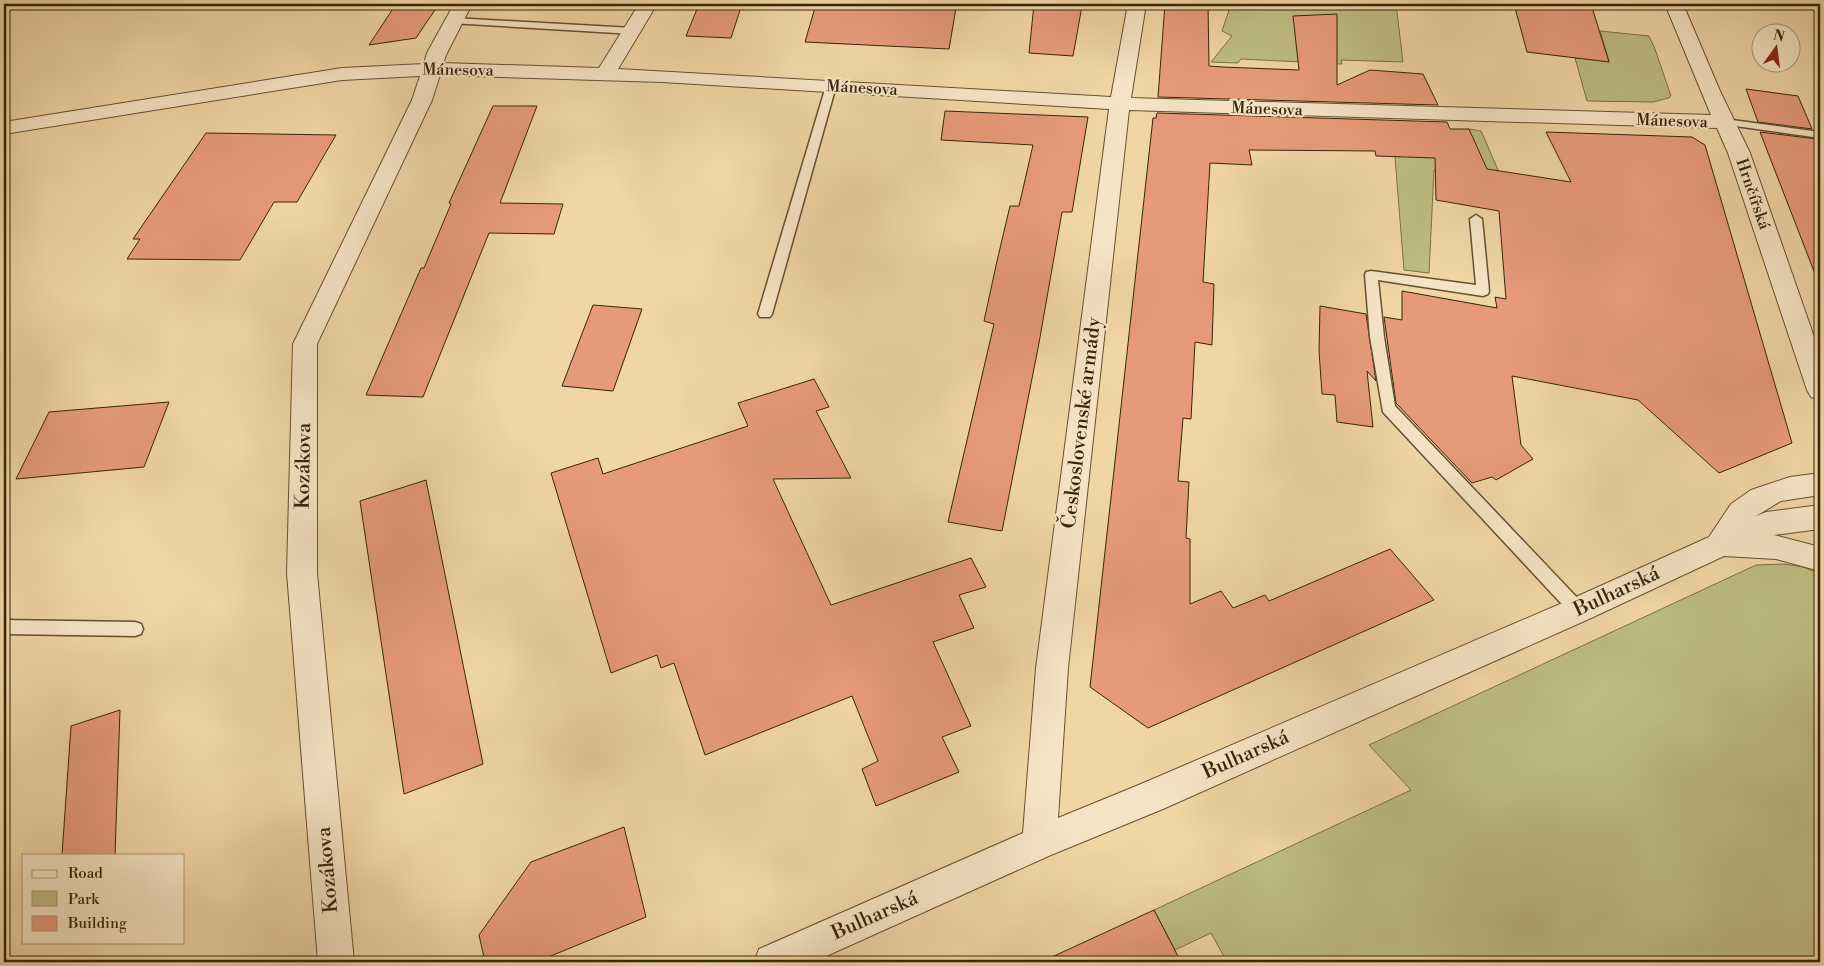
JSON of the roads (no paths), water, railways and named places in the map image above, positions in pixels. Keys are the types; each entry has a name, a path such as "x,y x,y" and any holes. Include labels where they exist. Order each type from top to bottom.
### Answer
{"street":[{"name":"Kozákova","path":"336,962 302,573 305,344 422,100 437,53 463,4"},
{"path":"605,74 648,4"},
{"name":"Československé armády","path":"1038,843 1052,668 1120,104 1137,4"},
{"name":"Hrnčířská","path":"1674,4 1743,162 1820,390"},
{"name":"Mánesova","path":"4,128 342,74 433,69 605,74 1120,104 1725,122"},
{"path":"1719,545 1744,509 1769,494 1790,488 1820,484"},
{"name":"Bulharská","path":"772,962 1038,843 1151,797 1578,610 1766,524 1820,517"},
{"name":"Bulharská","path":"1719,545 1776,548 1820,559"}],"lane":[{"path":"454,21 632,31"},
{"path":"765,314 831,86"},
{"path":"1725,122 1820,135"},
{"path":"1476,219 1483,291 1371,274 1377,337 1388,408 1578,610"},
{"path":"4,627 135,629"}]}
